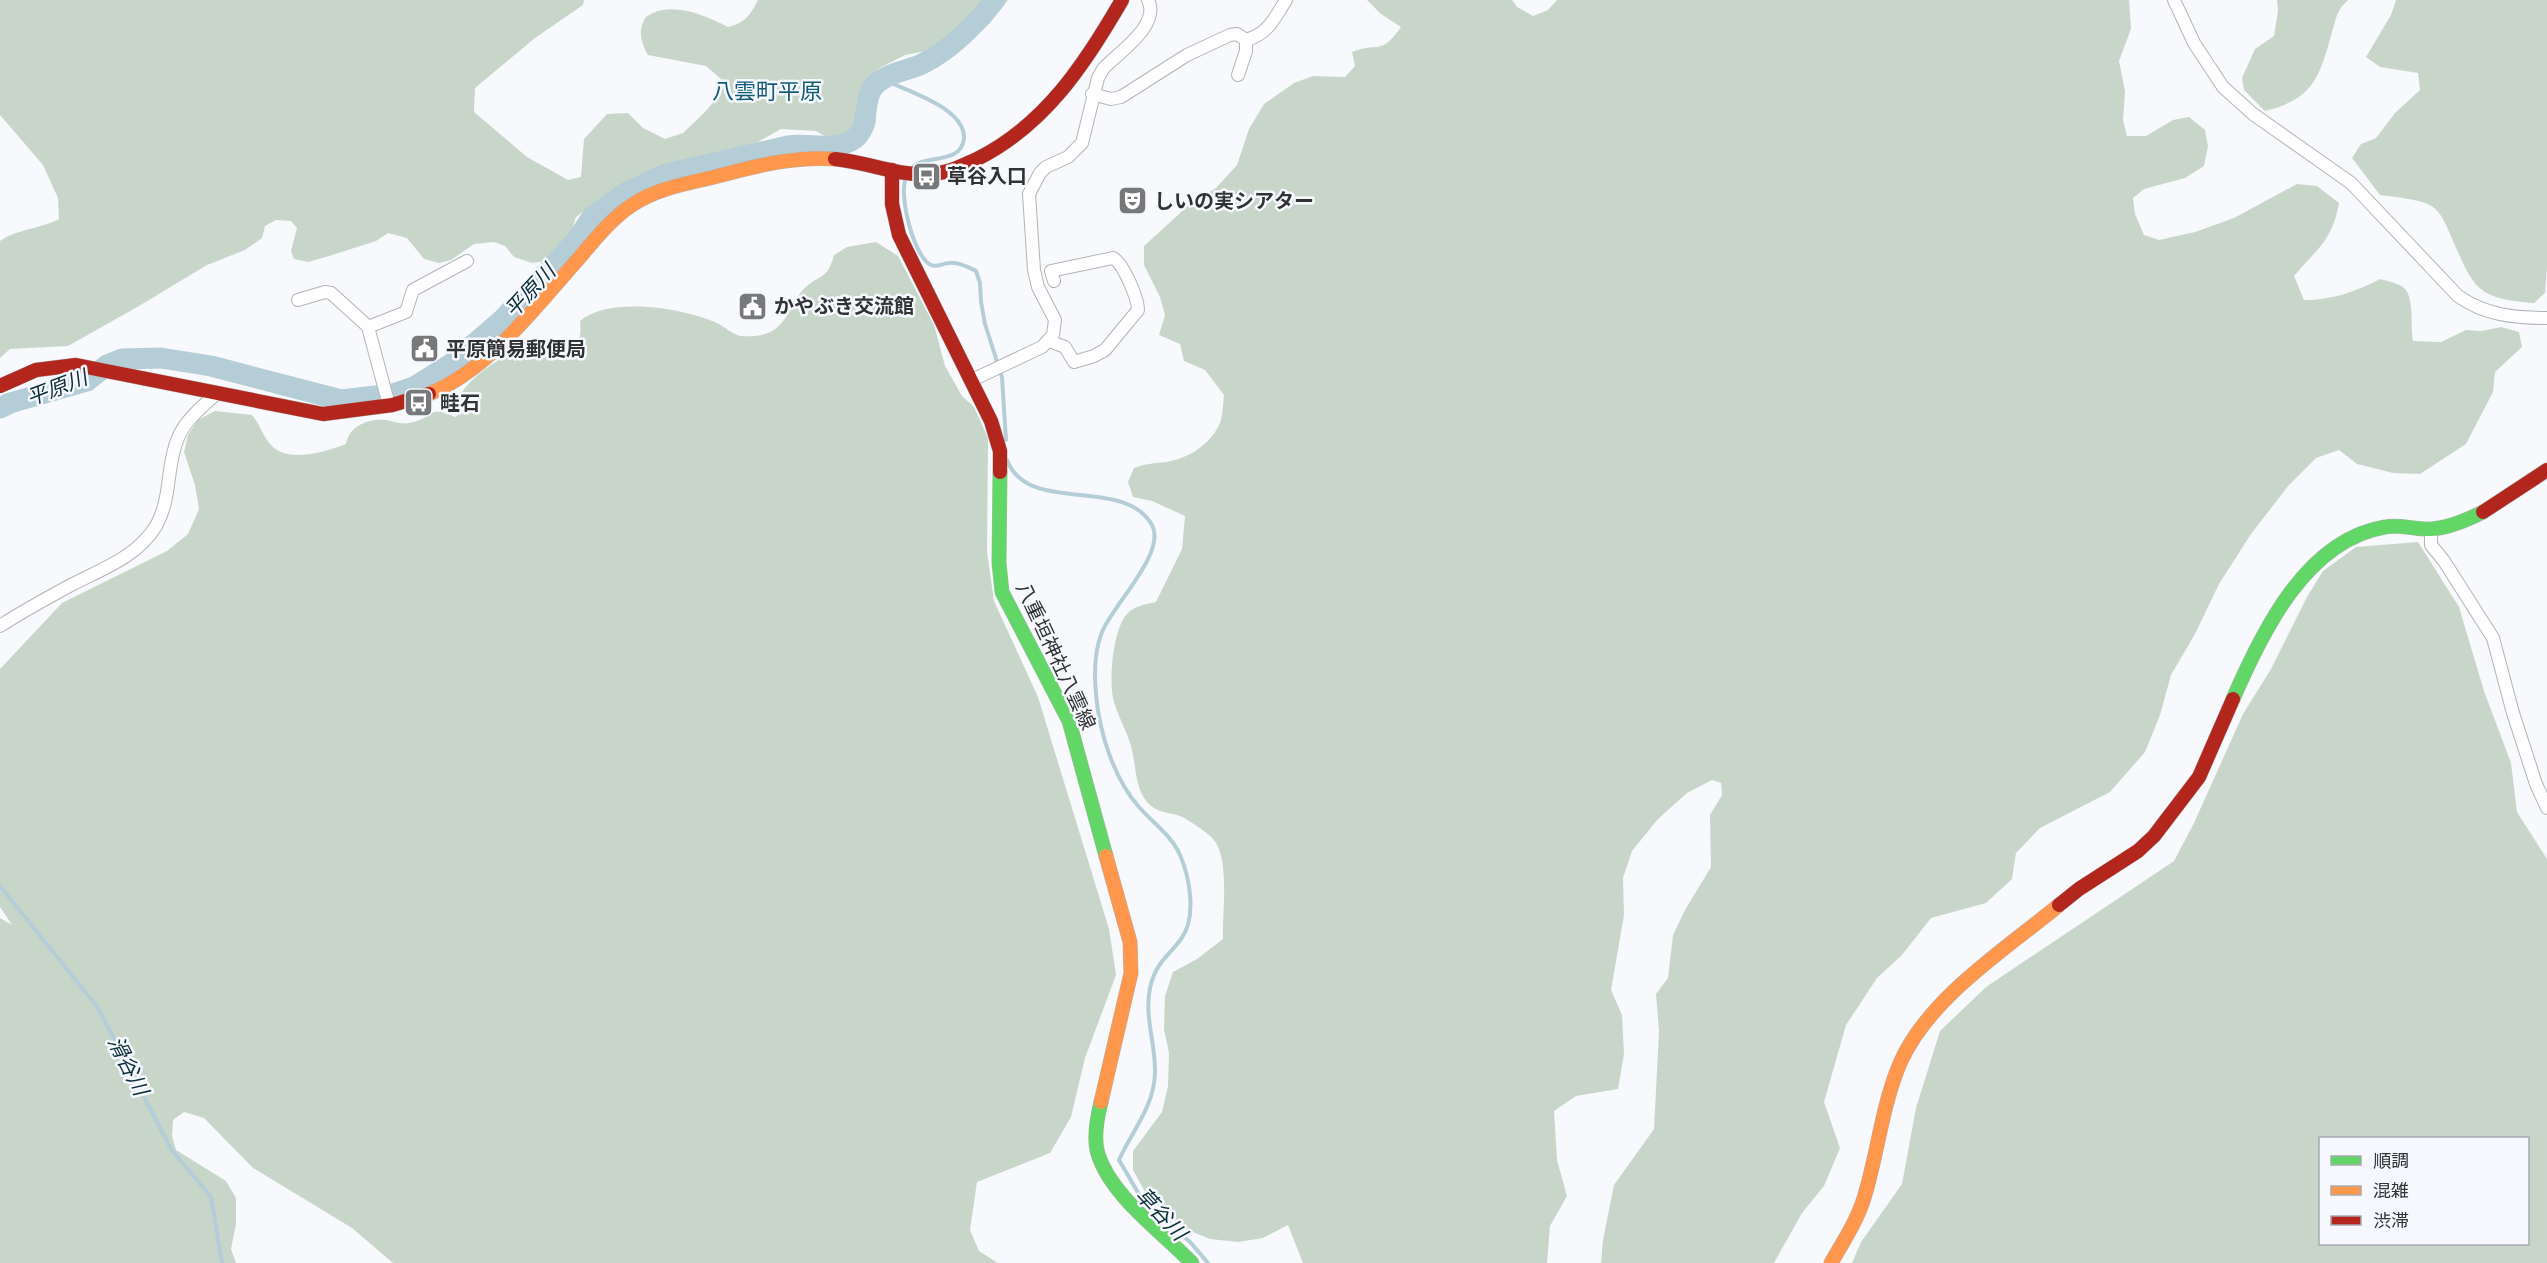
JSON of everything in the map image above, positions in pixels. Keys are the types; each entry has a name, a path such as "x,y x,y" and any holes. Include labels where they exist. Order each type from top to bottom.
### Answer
{"street":[{"path":"0,386 37,368 54,365 93,368 323,414 433,393 465,373 506,336 609,224 644,198 667,189 778,162 816,158 846,160 931,174 957,168 1006,143 1024,130 1067,86 1122,0"},
{"path":"972,380 1049,341 1055,328 1055,320 1038,286 1034,270 1029,194 1040,173 1068,157 1082,143 1088,123 1092,94 1103,69 1148,23 1152,11 1148,0"},
{"path":"1246,40 1259,36 1268,28 1286,0"},
{"path":"2174,0 2194,43 2223,87 2253,114 2352,183 2458,296 2493,313 2547,318"},
{"path":"1092,94 1111,99 1121,97 1187,55 1224,36 1237,34 1246,40"},
{"path":"1238,75 1246,51 1246,40"},
{"name":"八重垣神社八雲線","path":"903,171 889,193 898,234 972,380 993,425 999,444 999,563 1002,592 1069,721 1130,942 1131,973 1098,1115 1096,1135 1098,1154 1114,1182 1131,1203 1192,1263"},
{"path":"1049,341 1065,347 1074,362 1094,356 1105,350 1138,310 1138,302 1119,262 1113,258 1052,271 1054,281"},
{"path":"368,327 406,312 412,290 467,261"},
{"path":"298,300 325,292 331,293 368,327 388,403"},
{"path":"0,626 70,586 117,563 151,532 161,514 166,497 178,436 194,415 216,393"},
{"path":"1831,1263 1851,1229 1864,1199 1888,1103 1901,1062 1918,1030 1960,986 2079,889 2138,851 2154,836 2199,777 2242,678 2260,643 2286,599 2314,564 2332,548 2357,534 2387,526 2431,529 2449,527 2478,516 2547,470"},
{"path":"2431,529 2431,545 2444,561 2493,638 2513,713 2536,784 2547,808"}],"green space":[{"path":"0,0 584,0 583,5 535,38 475,88 474,112 527,157 568,180 581,177 584,139 607,114 628,113 643,128 665,139 683,133 719,95 721,79 706,66 648,55 642,41 641,31 646,17 655,12 675,9 686,11 728,27 746,18 758,0 1008,0 990,23 968,43 905,55 878,69 868,84 876,115 874,130 852,152 816,131 781,129 756,143 722,155 678,164 640,177 602,198 576,217 563,249 546,261 532,263 514,257 505,246 494,242 474,244 451,260 439,263 424,259 407,238 388,233 376,241 308,262 294,259 291,251 297,228 291,221 276,220 265,226 262,238 245,250 207,265 68,346 10,349 0,358 0,241 59,219 58,198 43,165 0,115"},
{"path":"1367,0 1512,0 1517,7 1533,16 1548,10 1557,0 2129,0 2131,29 2119,61 2125,91 2123,120 2127,136 2146,136 2173,120 2189,117 2205,130 2208,146 2204,166 2185,178 2144,189 2133,198 2135,214 2144,235 2159,240 2195,232 2234,218 2297,184 2317,186 2339,203 2328,235 2294,276 2304,300 2324,299 2343,294 2380,279 2401,286 2407,291 2411,304 2413,341 2441,342 2466,330 2482,331 2501,327 2519,332 2522,347 2495,372 2493,392 2466,444 2420,474 2393,473 2357,464 2339,450 2316,458 2289,485 2251,534 2219,584 2195,634 2171,675 2160,715 2145,752 2110,792 2040,828 2016,853 2012,879 1986,903 1931,918 1902,955 1877,978 1846,1025 1824,1102 1840,1148 1824,1186 1802,1213 1774,1263 1601,1263 1603,1240 1614,1185 1654,1129 1659,1031 1656,994 1668,978 1673,935 1711,867 1710,815 1722,795 1721,783 1712,780 1687,793 1658,819 1632,851 1623,878 1624,915 1611,990 1622,1015 1624,1054 1618,1089 1576,1096 1554,1111 1557,1160 1567,1196 1550,1226 1547,1263 1303,1263 1288,1225 1263,1238 1238,1242 1210,1239 1188,1230 1149,1199 1133,1170 1133,1151 1162,1112 1168,1086 1169,1053 1164,1029 1165,996 1173,972 1197,959 1223,939 1224,887 1222,860 1214,840 1183,817 1154,808 1143,796 1130,743 1115,705 1112,690 1113,654 1122,621 1133,609 1156,602 1182,549 1185,516 1152,501 1133,497 1128,482 1134,468 1182,458 1205,444 1220,423 1224,395 1205,370 1184,361 1180,344 1159,335 1165,315 1160,297 1144,265 1144,246 1191,203 1216,188 1237,165 1249,129 1264,104 1294,83 1313,76 1345,77 1355,66 1352,52 1378,47 1394,36 1401,27 1381,14"},
{"path":"2277,0 2348,0 2337,14 2323,61 2312,84 2294,100 2265,111 2244,90 2242,78 2255,49 2274,36 2278,11"},
{"path":"2396,0 2547,0 2547,266 2545,293 2534,303 2498,298 2478,286 2464,266 2445,223 2436,210 2422,202 2380,195 2352,158 2361,144 2376,138 2395,113 2420,90 2418,73 2380,67 2366,57 2391,15"},
{"path":"876,242 898,256 934,325 945,366 962,396 974,407 988,438 987,552 994,601 1038,697 1109,929 1116,975 1085,1058 1071,1117 1050,1153 977,1182 970,1230 979,1251 998,1263 393,1263 352,1228 253,1168 204,1118 184,1112 173,1120 172,1136 176,1150 226,1181 236,1198 236,1224 231,1249 236,1263 0,1263 0,918 12,925 0,907 0,669 62,603 167,551 188,534 199,509 195,485 184,452 188,435 198,420 215,411 252,415 274,448 283,453 304,455 346,444 355,428 373,420 406,423 417,421 435,412 455,417 459,414 463,391 485,369 505,356 534,346 546,348 564,356 578,342 580,321 593,313 628,307 667,309 717,323 738,335 761,335 772,331 782,323 802,291 825,274 834,255 847,247"},
{"path":"2418,542 2459,607 2484,691 2511,763 2517,812 2547,859 2547,1263 1852,1263 1861,1242 1902,1184 1916,1108 1940,1031 1986,987 2174,861 2194,823 2243,714 2271,669 2307,597 2323,571 2356,547"}],"waterway":[{"name":"平原川","path":"0,408 10,403 87,381 107,365 122,359 161,358 211,366 341,400 393,394 414,387 451,364 503,319 576,241 592,217 625,193 666,174 788,146 836,146 851,141 862,129 868,98 876,84 892,74 922,64 943,52 971,28 995,0"},
{"path":"883,79 945,109 962,128 964,141 956,153 920,163 911,169"},
{"path":"906,178 904,197 909,225 925,260 933,266 956,263 976,271 980,283 985,324 1002,377 1006,440"},
{"name":"草谷川","path":"1007,460 1018,477 1035,487 1055,492 1099,497 1139,510 1152,525 1155,536 1146,564 1108,621 1099,640 1095,663 1096,694 1100,724 1115,769 1130,796 1177,848 1187,875 1190,909 1186,930 1152,979 1148,1010 1155,1062 1154,1085 1147,1108 1119,1160 1140,1196 1191,1243 1208,1263"},
{"name":"滑谷川","path":"0,886 98,1008 171,1149 211,1197 222,1263"}],"traffic: fast":[{"path":"1000,472 999,563 1002,592 1069,721 1106,856"},
{"path":"2233,699 2258,646 2290,593 2310,569 2332,550 2357,535 2385,527 2438,528 2458,523 2483,512"},
{"path":"1101,1102 1096,1141 1098,1154 1105,1169 1126,1199 1192,1263"}],"traffic: slow":[{"path":"429,394 473,369 492,352 529,315 604,229 624,210 642,199 676,186 764,165 792,160 835,159"},
{"path":"1101,1102 1131,973 1130,942 1106,856"},
{"path":"1831,1263 1861,1207 1889,1094 1901,1061 1914,1038 1930,1016 1950,995 1993,957 2059,905"}],"traffic: jam":[{"path":"835,159 917,174 942,173 977,159 1001,145 1043,111 1078,69 1122,0"},
{"path":"892,170 892,204 899,235 991,421 1000,451 1000,472"},
{"path":"0,386 36,370 76,365 323,414 392,405 429,394"},
{"path":"2483,512 2547,470"},
{"path":"2059,905 2079,889 2138,851 2154,836 2199,777 2233,699"}],"place":[{"name":"草谷入口","path":"926,176"},
{"name":"しいの実シアター","path":"1133,201"},
{"name":"かやぶき交流館","path":"753,306"},
{"name":"平原簡易郵便局","path":"425,349"},
{"name":"畦石","path":"419,403"}],"district":[{"name":"八雲町平原","path":"767,91"}]}
